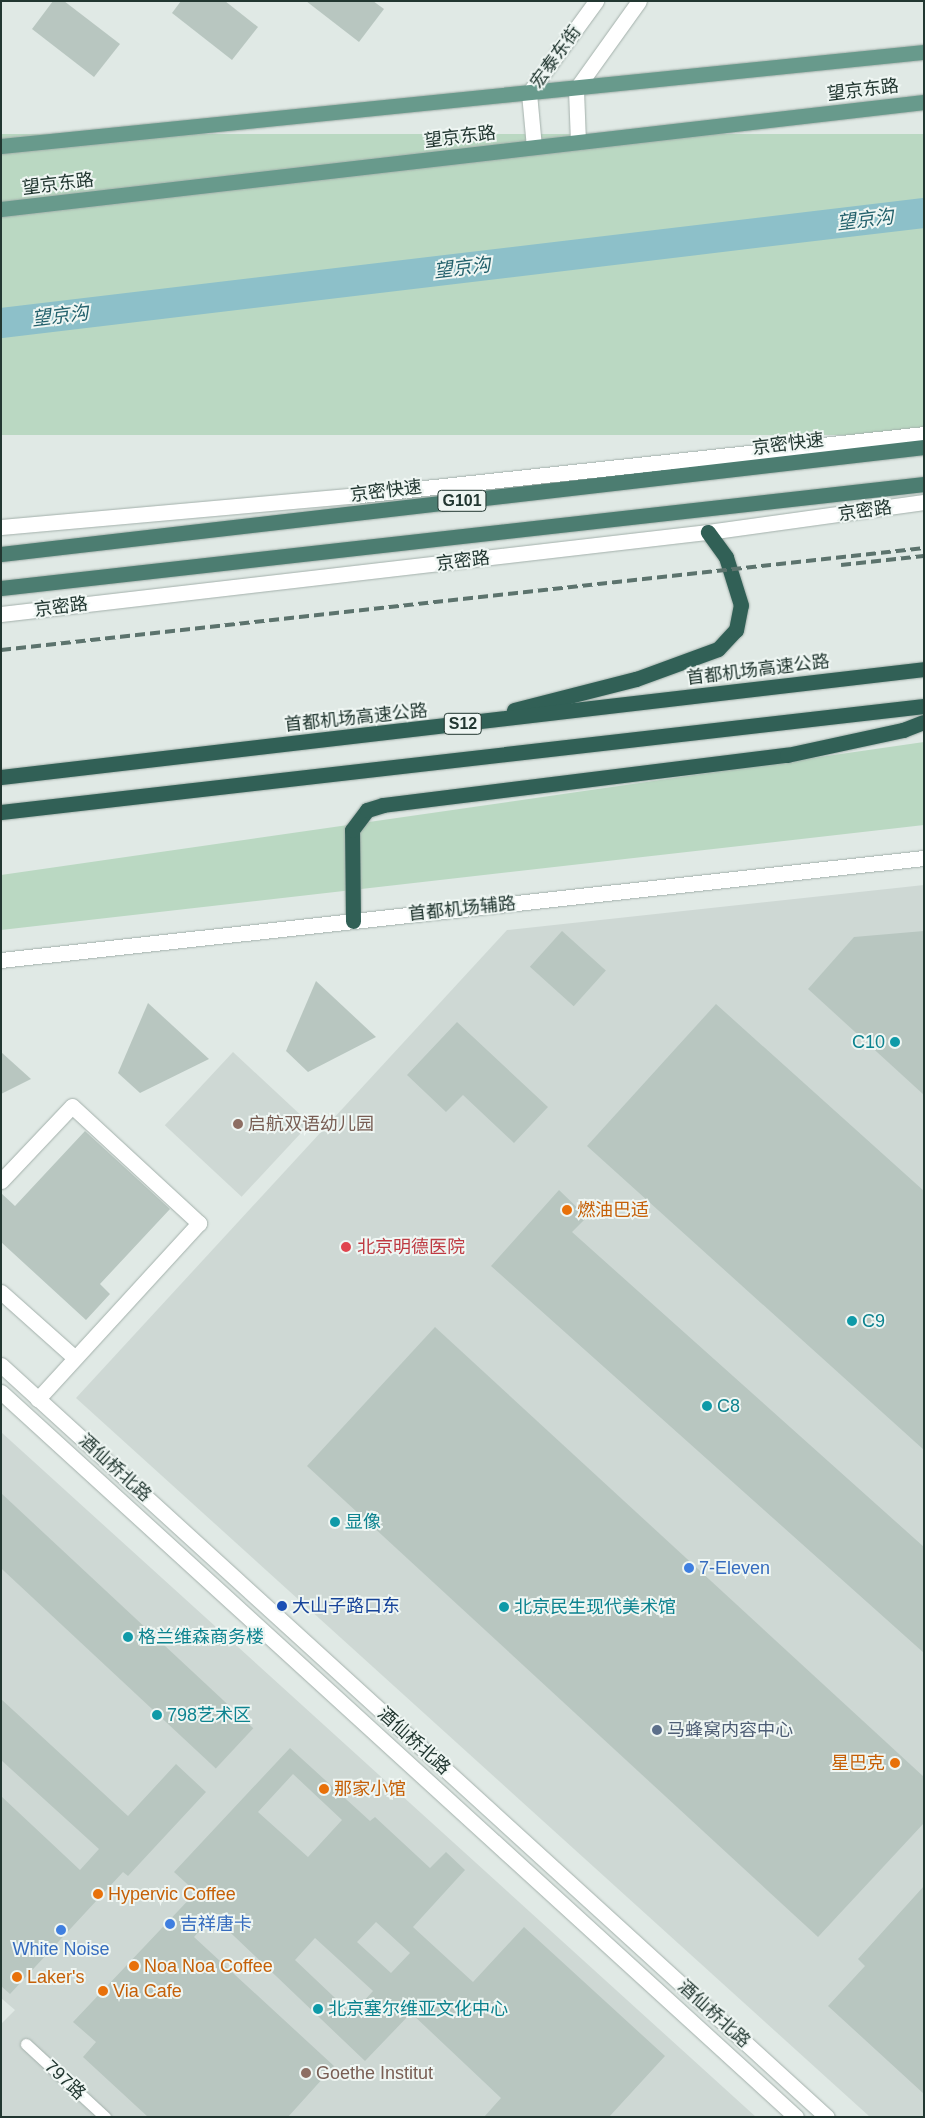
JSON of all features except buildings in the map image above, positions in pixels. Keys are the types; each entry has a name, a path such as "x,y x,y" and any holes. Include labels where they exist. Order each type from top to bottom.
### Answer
{"highway":[{"name":"京密快速","path":"1,554 924,447"},
{"name":"G101","path":"1,588 924,484"},
{"path":"455,725 636,679 718,649 736,630 741,604 726,557 708,532"},
{"name":"首都机场高速公路","path":"1,777 924,669"},
{"name":"S12","path":"1,812 924,706"},
{"path":"353,921 352,830 367,810 383,805 787,755 903,730 924,722"}],"main road":[{"name":"望京东路","path":"1,146 924,52"},
{"name":"望京东路","path":"1,209 924,102"}],"street":[{"name":"宏泰东街","path":"534,148 529,93 596,1"},
{"name":"宏泰东街","path":"578,142 576,88 639,1"},
{"name":"G101","path":"1,527 360,495 924,434"},
{"name":"京密路","path":"1,614 708,532 924,502"},
{"name":"首都机场辅路","path":"1,960 924,858"},
{"path":"1,1181 72,1106 199,1223 38,1399"},
{"path":"1,1292 75,1358"},
{"name":"酒仙桥北路","path":"1,1365 827,2117"},
{"name":"酒仙桥北路","path":"1,1392 796,2117"},
{"name":"797路","path":"26,2044 105,2117"}],"shaded area":[{"path":"924,885 924,2117 870,2117 76,1398 507,930"},
{"name":"启航双语幼儿园","path":"233,1052 310,1124 242,1197 165,1125"},
{"name":"798艺术区","path":"1,1432 756,2117 1,2117 1,2024 15,2010 1,1998"}],"green space":[{"path":"1,134 924,134 924,435 1,435"},
{"path":"924,742 924,825 1,930 1,875"}],"waterway":[{"name":"望京沟","path":"1,323 924,213"}],"railway":[{"path":"1,650 924,548"},
{"path":"841,565 924,556"}],"place":[{"name":"C10","path":"895,1042"},
{"name":"启航双语幼儿园","path":"238,1124"},
{"name":"燃油巴适","path":"567,1210"},
{"name":"北京明德医院","path":"346,1247"},
{"name":"C9","path":"852,1321"},
{"name":"C8","path":"707,1406"},
{"name":"显像","path":"335,1522"},
{"name":"7-Eleven","path":"689,1568"},
{"name":"大山子路口东","path":"282,1606"},
{"name":"北京民生现代美术馆","path":"504,1607"},
{"name":"格兰维森商务楼","path":"128,1637"},
{"name":"798艺术区","path":"157,1715"},
{"name":"马蜂窝内容中心","path":"657,1730"},
{"name":"星巴克","path":"895,1763"},
{"name":"那家小馆","path":"324,1789"},
{"name":"Hypervic Coffee","path":"98,1894"},
{"name":"吉祥唐卡","path":"170,1924"},
{"name":"White Noise","path":"61,1930"},
{"name":"Noa Noa Coffee","path":"134,1966"},
{"name":"Laker's","path":"17,1977"},
{"name":"Via Cafe","path":"103,1991"},
{"name":"北京塞尔维亚文化中心","path":"318,2009"},
{"name":"Goethe Institut","path":"306,2073"}]}
